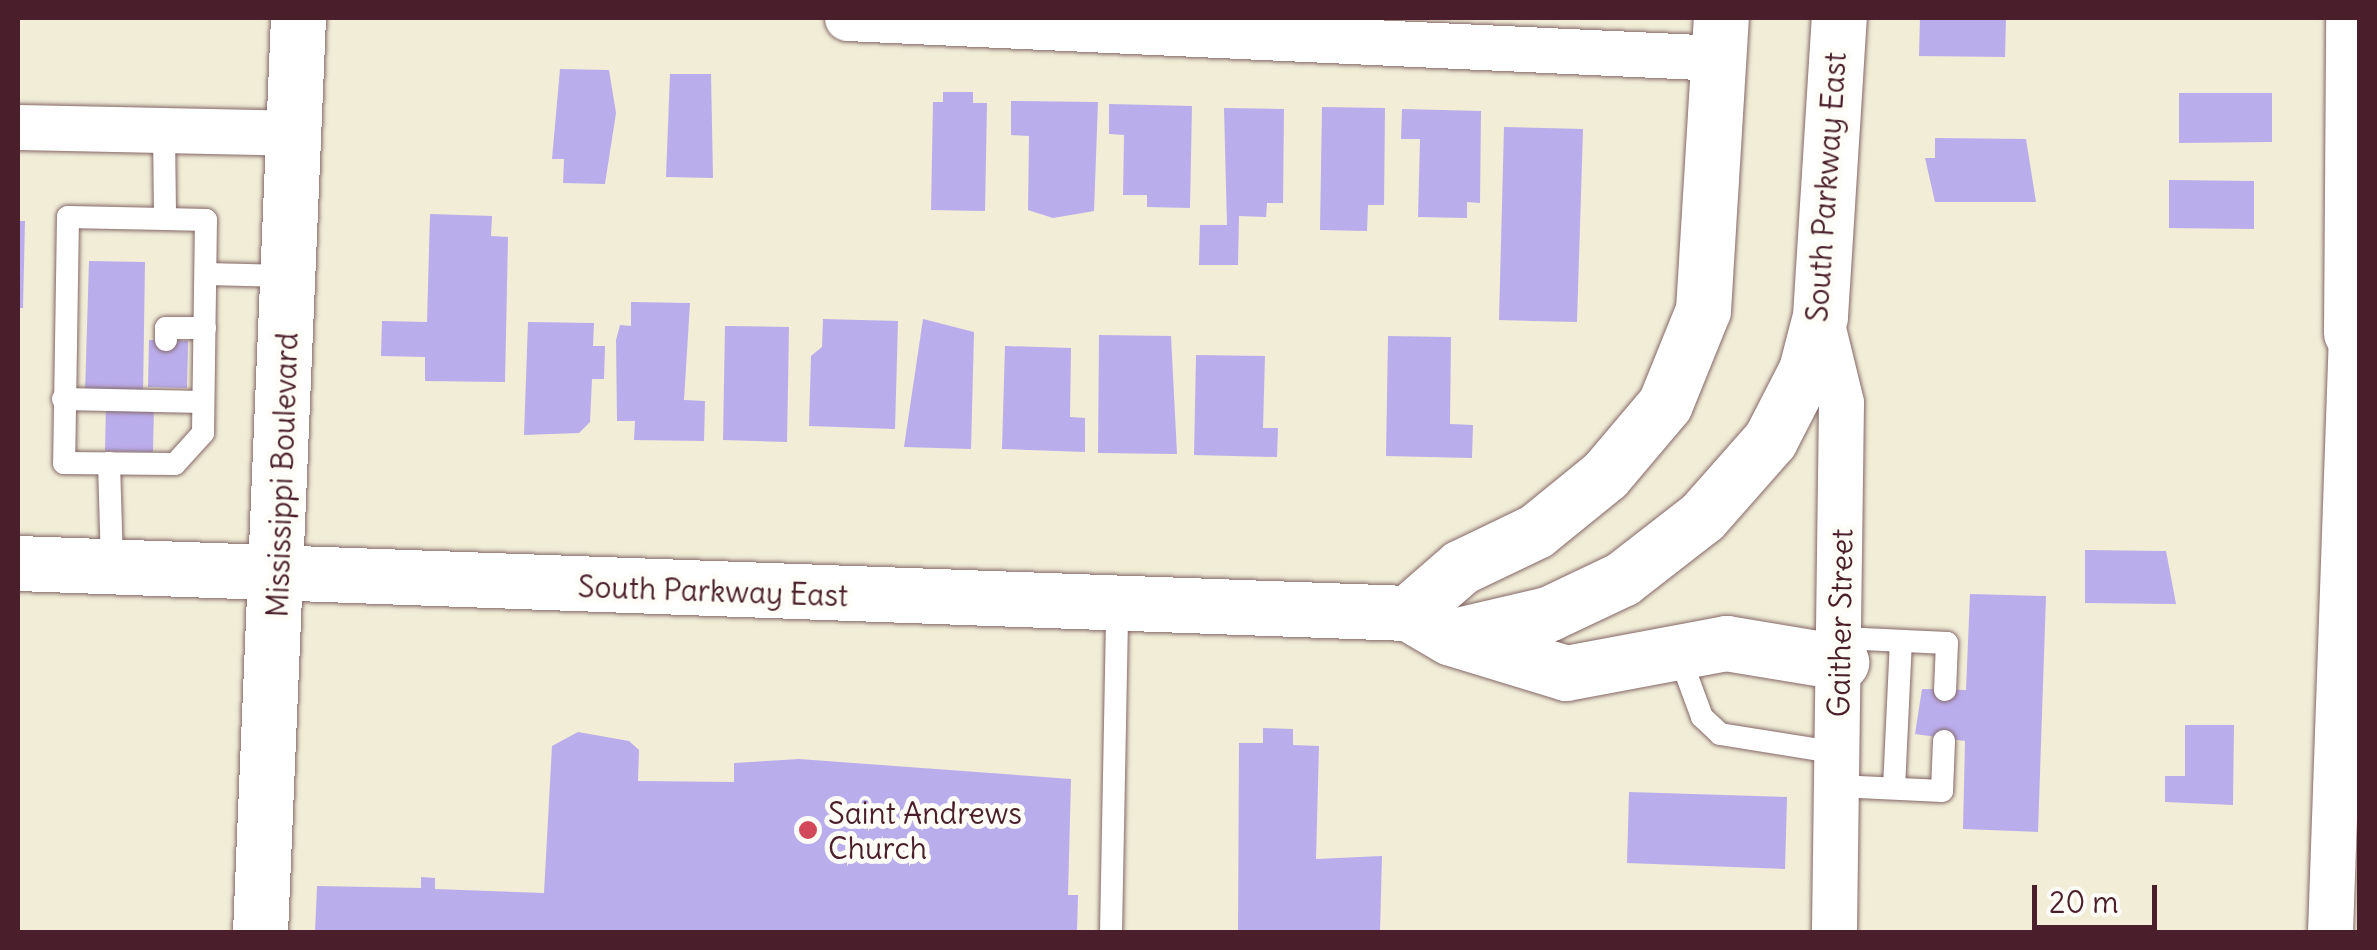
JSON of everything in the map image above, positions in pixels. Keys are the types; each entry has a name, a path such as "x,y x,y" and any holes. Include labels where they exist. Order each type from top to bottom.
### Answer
{"main road":[{"name":"Mississippi Boulevard","path":"260,932 279,573 298,18"},
{"name":"South Parkway East","path":"18,563 1428,625 1548,614 1622,579 1702,517 1770,440 1820,316 1839,18"},
{"path":"2354,18 2355,335"},
{"path":"1428,625 1461,567 1564,509 1666,404 1703,310 1720,38"},
{"name":"South Parkway East","path":"1428,625 1566,673 1726,643 1841,650"}],"street":[{"path":"847,18 1720,38"},
{"path":"18,127 294,133"},
{"name":"Gaither Street","path":"1820,316 1842,402 1834,932"},
{"path":"2330,932 2355,335"}],"lane":[{"path":"164,131 165,219"},
{"path":"68,217 206,220 206,274 203,433 175,464 64,463 68,217"},
{"path":"206,274 289,276"},
{"path":"166,340 166,328 205,328"},
{"path":"63,399 165,394 203,402"},
{"path":"109,464 112,566"},
{"path":"1111,932 1117,609"},
{"path":"1894,788 1901,642"},
{"path":"1841,650 1901,642 1947,643 1945,690"},
{"path":"1678,652 1702,717 1720,734 1894,788 1942,791 1944,741"}],"building":[{"path":"1920,18 2006,18 2005,57 1919,56"},
{"path":"560,69 609,70 616,113 605,184 563,183 564,159 552,159"},
{"path":"670,74 711,74 713,178 666,177"},
{"path":"943,92 973,92 973,103 987,103 985,211 931,210 933,102 943,102"},
{"path":"2179,93 2272,93 2272,142 2179,143"},
{"path":"1011,101 1098,102 1094,211 1053,218 1028,210 1029,136 1011,135"},
{"path":"1109,104 1192,106 1190,208 1147,207 1147,195 1123,195 1124,135 1109,134"},
{"path":"1322,107 1385,108 1384,205 1368,205 1367,231 1320,230"},
{"path":"1224,108 1284,109 1283,203 1267,203 1266,217 1239,216 1238,265 1199,265 1200,225 1227,225"},
{"path":"1402,109 1481,111 1480,203 1467,202 1467,218 1418,217 1420,139 1401,139"},
{"path":"1504,127 1583,129 1577,322 1499,320"},
{"path":"1935,138 2026,139 2036,202 1935,202 1925,158 1935,158"},
{"path":"2169,180 2254,181 2254,229 2169,228"},
{"path":"430,214 492,216 491,236 508,237 505,382 425,381 425,357 381,356 382,321 427,322"},
{"path":"18,221 25,221 23,308 18,308"},
{"path":"89,261 145,262 143,394 85,393"},
{"path":"631,302 690,303 684,400 705,401 704,441 634,440 635,421 617,421 616,340 620,325 631,326"},
{"path":"823,319 898,321 895,429 809,426 811,356 822,347"},
{"path":"923,319 974,332 971,449 904,447"},
{"path":"528,322 594,323 593,346 605,346 604,379 592,379 590,422 579,433 524,435"},
{"path":"725,326 789,327 787,442 723,440"},
{"path":"1099,335 1171,336 1177,454 1098,453"},
{"path":"1388,336 1451,337 1450,424 1473,425 1472,458 1386,456"},
{"path":"149,340 188,341 187,388 148,387"},
{"path":"1005,346 1071,348 1070,417 1085,418 1085,452 1002,449"},
{"path":"1196,355 1265,356 1263,428 1278,428 1277,457 1194,455"},
{"path":"106,404 154,405 153,452 105,451"},
{"path":"2085,550 2166,551 2176,604 2085,603"},
{"path":"1970,594 2046,596 2038,832 1963,829 1965,741 1915,734 1922,689 1966,690"},
{"path":"2185,725 2234,725 2233,805 2165,802 2165,776 2185,776"},
{"path":"1263,728 1293,729 1293,745 1319,746 1316,859 1382,856 1380,932 1238,932 1239,743 1263,743"},
{"name":"Saint Andrews Church","path":"578,732 629,741 639,750 638,781 734,782 734,763 799,759 1071,779 1068,895 1078,895 1077,932 315,932 317,886 421,888 421,877 435,878 435,889 544,893 552,746"},
{"path":"1629,792 1787,797 1785,869 1627,863"}],"place":[{"name":"Saint Andrews Church","path":"808,830"}]}
